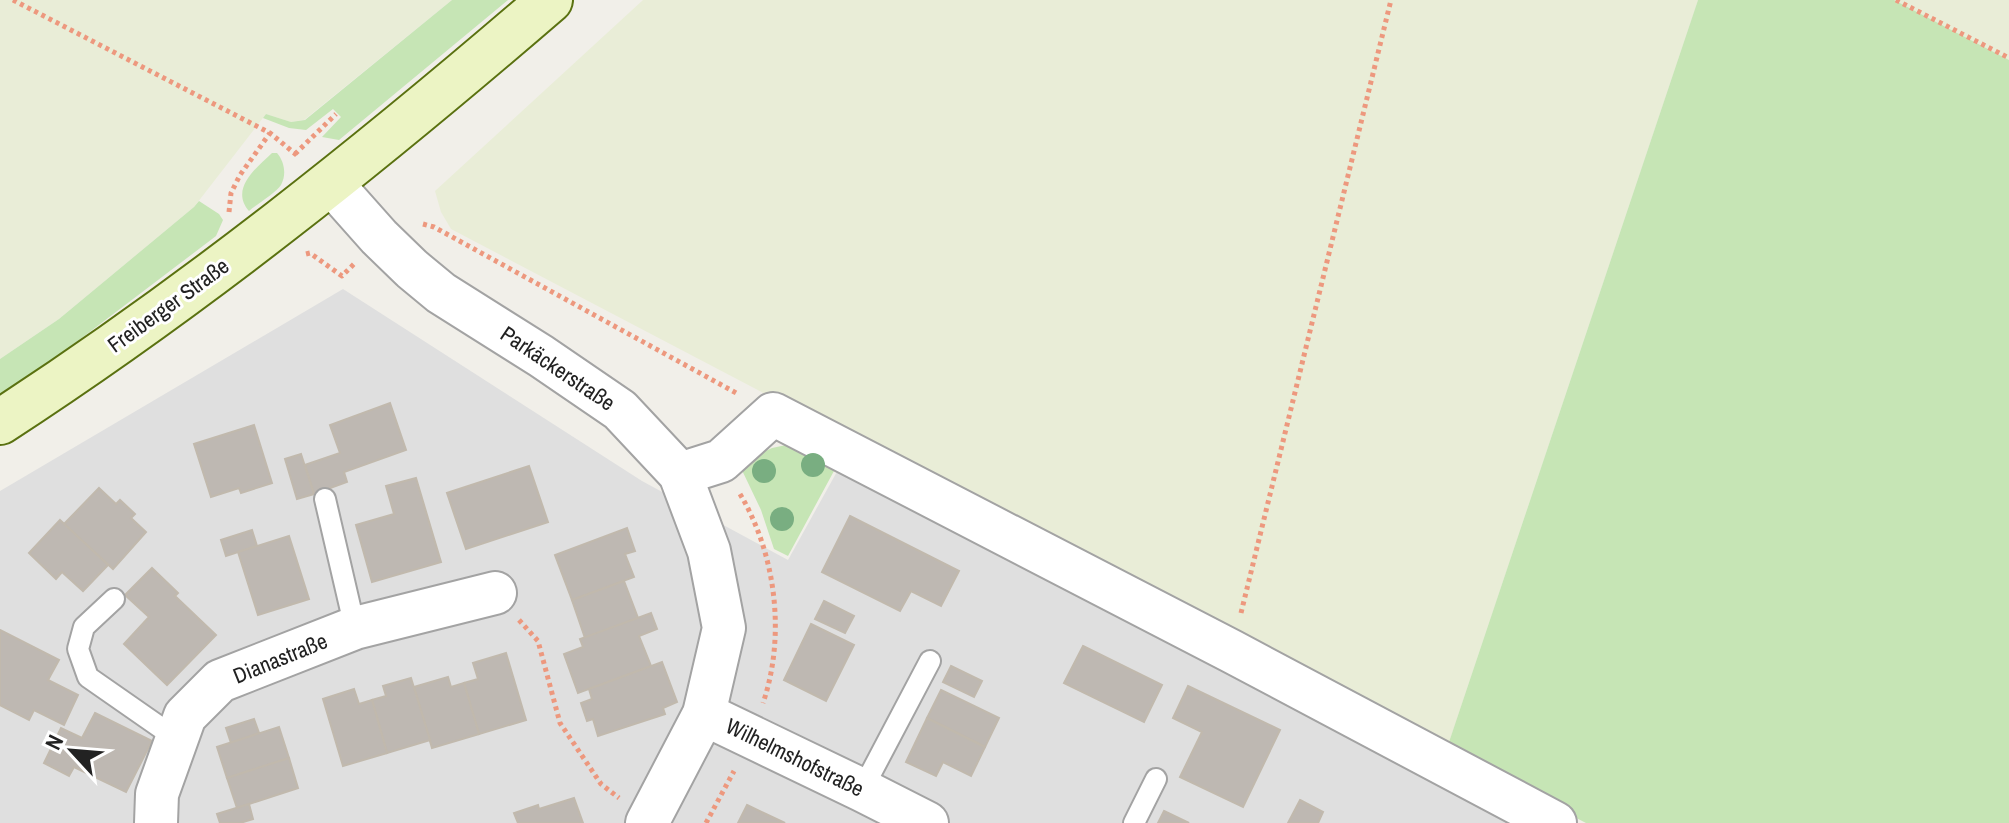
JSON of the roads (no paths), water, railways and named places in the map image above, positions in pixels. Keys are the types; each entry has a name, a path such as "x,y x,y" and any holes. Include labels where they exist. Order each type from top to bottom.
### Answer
{"main road":[{"name":"Freiberger Straße","path":"0,422 250,246 331,183 550,0"}],"street":[{"name":"Parkäckerstraße","path":"331,183 412,269 441,293 620,410 680,474 709,551 724,628 704,714 649,820"},
{"path":"680,474 721,461 773,414 1555,823"},
{"name":"Dianastraße","path":"156,823 157,794 185,716 220,681 355,628 495,593"},
{"name":"Wilhelmshofstraße","path":"704,714 927,823"}],"lane":[{"path":"325,499 355,628"},
{"path":"114,599 84,627 78,649 88,677 177,739"},
{"path":"862,790 930,661"},
{"path":"1134,823 1156,779"}]}
